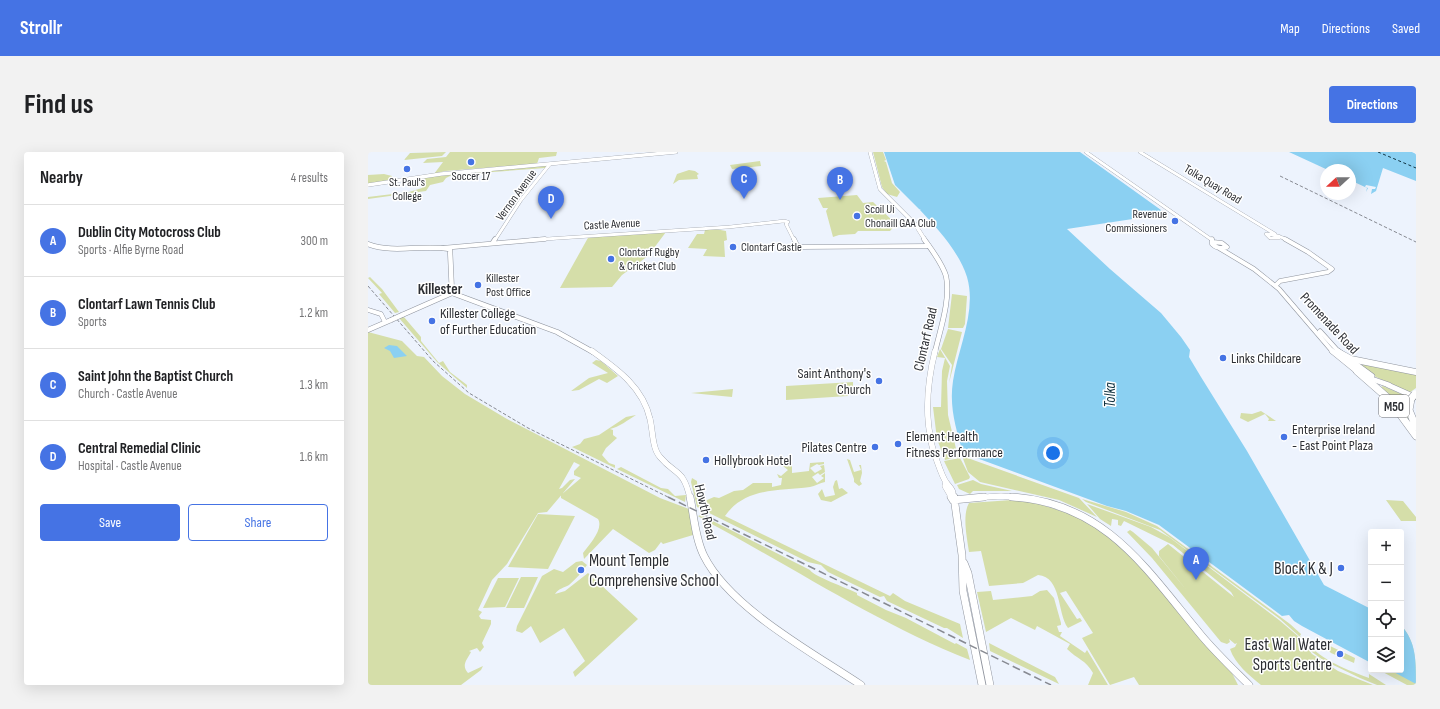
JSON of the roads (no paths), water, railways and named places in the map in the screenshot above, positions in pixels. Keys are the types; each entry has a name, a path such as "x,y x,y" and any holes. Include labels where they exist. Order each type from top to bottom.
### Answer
{"highway":[{"path":"1338,352 1352,359 1416,372"},
{"name":"M50","path":"1357,371 1371,379 1389,399 1416,436"},
{"name":"M50","path":"1414,396 1409,410 1416,427"}],"main road":[{"name":"Vernon Avenue","path":"550,164 676,152"},
{"name":"Clontarf Road","path":"870,152 880,189 913,222 944,271 947,286 944,320 935,345 931,367 928,405 931,441 946,482 950,484 954,494 953,500 963,561 963,591 982,685"},
{"path":"368,186 429,176 550,164"},
{"path":"368,244 382,249 431,247 451,250 452,291 368,330"},
{"path":"443,248 450,256"},
{"name":"Howth Road","path":"452,291 567,337 589,349 628,379 645,402 650,418 655,446 660,457 681,474 686,482 700,546 717,577 735,595 774,625 861,685"},
{"path":"953,500 996,496 1040,500 1071,510 1100,525 1135,555 1201,635 1250,685"},
{"name":"Clontarf Road","path":"963,561 968,573 990,685"}],"street":[{"path":"1086,152 1212,239 1213,246 1220,248 1227,246 1222,242 1213,242"},
{"name":"Tolka Quay Road","path":"1140,152 1276,236 1331,267 1332,271 1280,282 1277,284"},
{"name":"Vernon Avenue","path":"494,242 521,200 550,164"},
{"name":"Castle Avenue","path":"443,248 464,244 733,227 781,222 786,224 798,245 801,247 920,246 928,244"},
{"path":"451,250 453,247 464,244"},
{"name":"Promenade Road","path":"1220,248 1279,289 1302,315 1309,326 1334,353 1357,371"},
{"name":"Promenade Road","path":"1265,276 1277,284 1294,300 1338,352 1371,379 1414,396"},
{"path":"368,310 381,314 388,321"}],"water":[{"name":"Tolka","path":"884,152 1080,152 1161,210 1162,213 1159,215 1067,229 1161,313 1181,337 1190,350 1189,357 1247,451 1324,585 1368,607 1368,661 1302,626 1294,621 1289,615 1282,616 1159,525 1126,511 1107,506 963,453 954,418 952,391 955,368 966,329 970,303 967,277 959,259 947,241 921,210 895,185"},
{"path":"1289,152 1412,152 1416,154 1416,181 1383,168 1376,191 1371,194 1372,189 1375,189 1376,187 1366,185 1365,187 1368,188 1366,192 1367,188 1356,183 1356,164 1320,164 1320,166"},
{"path":"389,345 397,346 407,356 394,358 390,351 384,348"},
{"path":"1404,629 1410,638 1414,652 1416,684 1396,673 1404,673"}],"railway":[{"path":"1280,176 1416,242"},
{"path":"368,286 433,361 469,393 528,428 670,498"},
{"path":"668,497 1051,685"}],"place":[{"name":"Soccer 17","path":"471,162"},
{"name":"St. Paul's College","path":"407,169"},
{"name":"Saint John the Baptist Church","path":"744,199"},
{"name":"Clontarf Lawn Tennis Club","path":"840,200"},
{"name":"Scoil Uí Chonaill GAA Club","path":"857,216"},
{"name":"Central Remedial Clinic","path":"551,219"},
{"name":"Revenue Commissioners","path":"1175,221"},
{"name":"Clontarf Castle","path":"733,247"},
{"name":"Clontarf Rugby & Cricket Club","path":"611,259"},
{"name":"Killester Post Office","path":"478,285"},
{"name":"Killester College of Further Education","path":"432,321"},
{"name":"Links Childcare","path":"1223,358"},
{"name":"Saint Anthony's Church","path":"879,381"},
{"name":"Enterprise Ireland - East Point Plaza","path":"1284,437"},
{"name":"Element Health Fitness Performance","path":"898,444"},
{"name":"Pilates Centre","path":"875,447"},
{"name":"Hollybrook Hotel","path":"706,460"},
{"name":"Block K & J","path":"1341,568"},
{"name":"Mount Temple Comprehensive School","path":"581,570"},
{"name":"Dublin City Motocross Club","path":"1196,580"},
{"name":"East Wall Water Sports Centre","path":"1340,654"}],"district":[{"name":"Killester","path":"440,289"}]}
